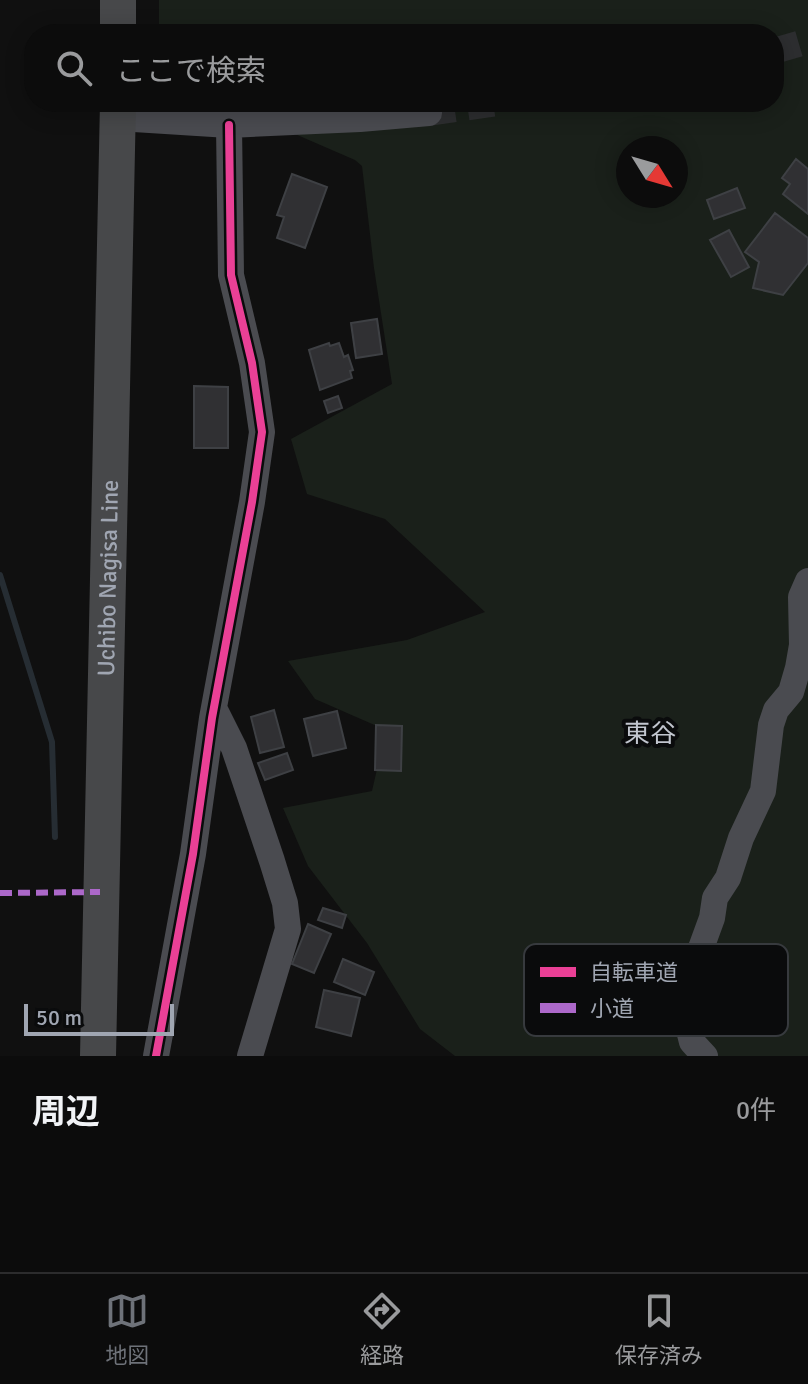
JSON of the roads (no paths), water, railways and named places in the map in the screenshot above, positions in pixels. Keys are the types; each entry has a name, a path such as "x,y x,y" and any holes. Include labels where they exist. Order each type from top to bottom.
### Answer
{"highway":[{"path":"118,0 118,24"},
{"name":"Uchibo Nagisa Line","path":"98,1056 118,112"}],"street":[{"path":"133,112 229,125 429,113"},
{"path":"156,1056 193,854 214,708 262,432 252,363 231,275 229,125"},
{"path":"702,944 715,898 728,878 741,838 763,791 771,725 776,710 791,692 798,668 802,645 801,597 808,581"},
{"path":"214,708 244,777 281,889 288,929 250,1056"},
{"path":"690,1036 705,1056"}],"waterway":[{"path":"0,575 52,742 55,837"}],"tunnel":[{"path":"784,48 808,41"},
{"path":"429,113 436,112"}],"district":[{"name":"東谷","path":"650,733"}]}
